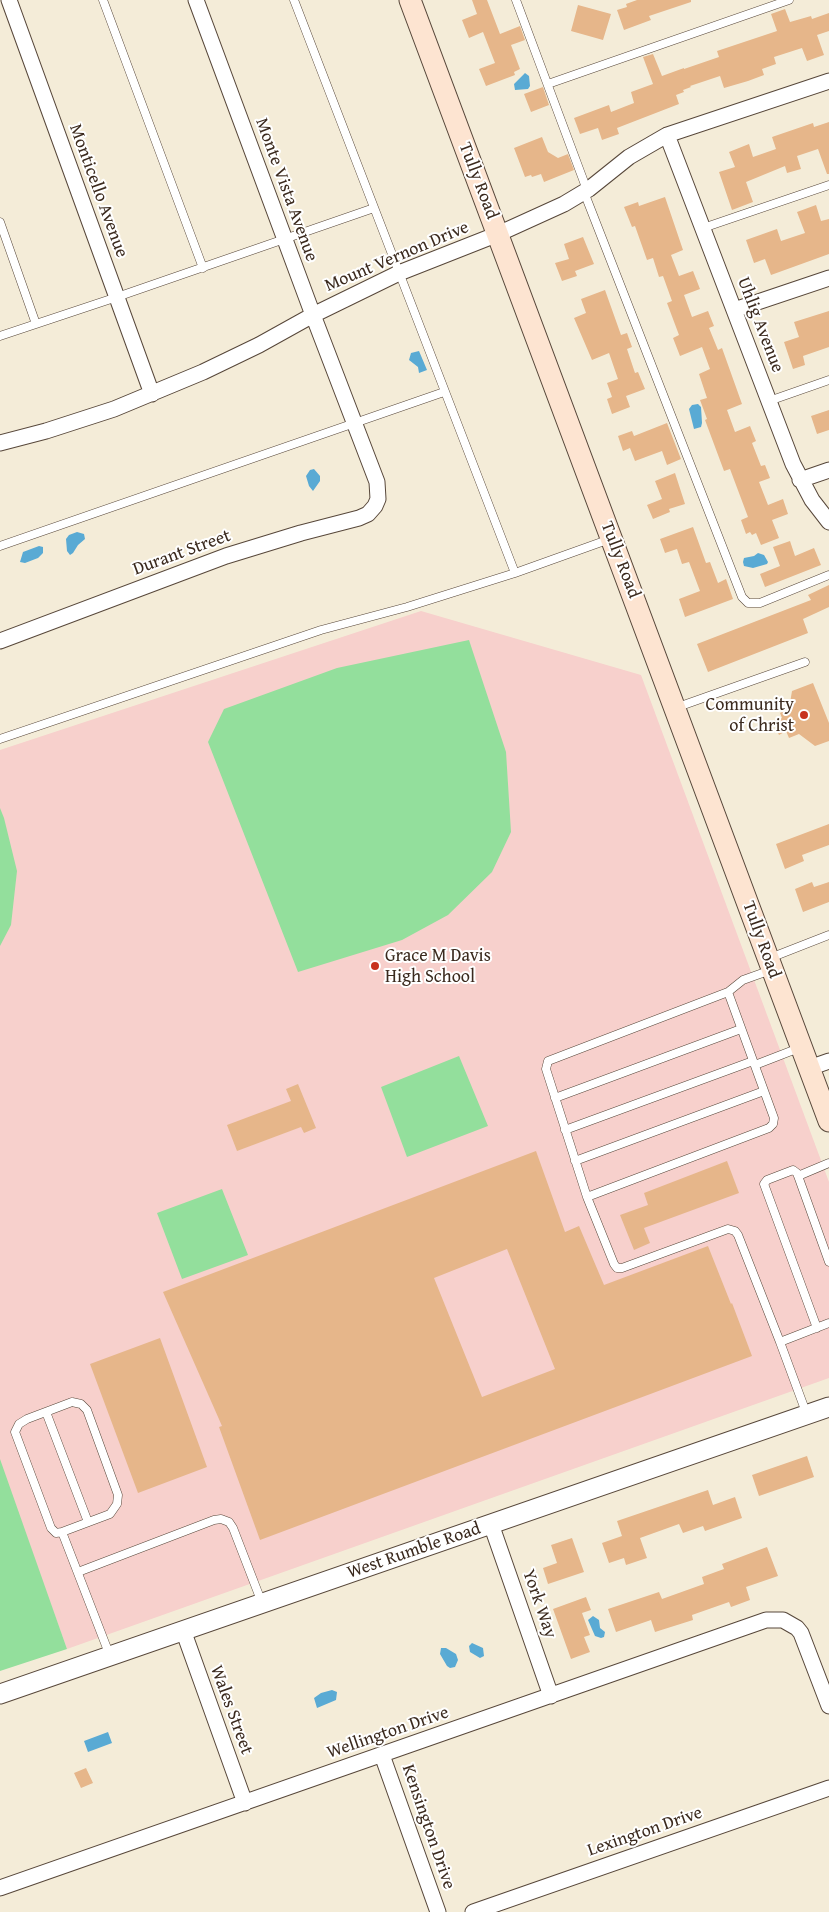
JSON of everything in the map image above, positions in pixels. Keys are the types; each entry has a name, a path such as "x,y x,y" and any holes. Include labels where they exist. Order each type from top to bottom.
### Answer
{"main road":[{"name":"Tully Road","path":"410,0 829,1121"}],"street":[{"name":"Monticello Avenue","path":"9,0 152,394"},
{"name":"Monte Vista Avenue","path":"196,0 313,315 378,482 379,492 376,504"},
{"name":"Mount Vernon Drive","path":"0,443 46,431 152,394 203,372 399,273 498,234 564,204 586,191 629,157 667,135 829,81"},
{"name":"Uhlig Avenue","path":"667,135 800,480 829,522"},
{"path":"734,310 829,278"},
{"path":"800,480 829,470"},
{"name":"Durant Street","path":"0,641 226,556 359,518 368,514 376,504"},
{"path":"809,1068 829,1061"},
{"name":"West Rumble Road","path":"0,1694 829,1407"},
{"name":"York Way","path":"491,1524 551,1696"},
{"name":"Wellington Drive","path":"0,1888 766,1620 776,1619 789,1622 801,1633 829,1706"},
{"name":"Wales Street","path":"183,1630 244,1803"},
{"name":"Kensington Drive","path":"382,1755 438,1912"},
{"name":"Lexington Drive","path":"473,1912 829,1788"}],"lane":[{"path":"103,0 203,268"},
{"path":"294,0 515,573"},
{"path":"516,0 586,191 742,597 748,603 760,603 829,574"},
{"path":"548,84 789,0"},
{"path":"703,228 829,185"},
{"path":"0,336 374,208"},
{"path":"0,222 36,324"},
{"path":"769,401 829,380"},
{"path":"0,546 444,392"},
{"path":"0,739 321,630 407,607 515,573 612,538"},
{"path":"675,708 805,662"},
{"path":"807,1415 735,1231 728,1229 622,1268 617,1268 587,1197 546,1069 548,1061 728,992 769,964 829,934"},
{"path":"587,1197 769,1128 774,1118 728,992"},
{"path":"555,1098 741,1029"},
{"path":"565,1130 801,1048"},
{"path":"575,1161 764,1092"},
{"path":"798,1176 829,1164"},
{"path":"817,1328 764,1184 767,1180 793,1170 798,1176 829,1262"},
{"path":"780,1342 829,1323"},
{"path":"72,1402 81,1404 87,1410 118,1495 117,1504 110,1514 88,1522 56,1533 52,1528 15,1432 19,1424 27,1418 72,1402"},
{"path":"46,1412 88,1522"},
{"path":"78,1572 221,1519 229,1522 233,1528 262,1603"},
{"path":"62,1532 110,1656"}],"shaded area":[{"name":"Grace M Davis High School","path":"421,611 641,675 829,1182 829,1378 67,1649 0,1464 0,750"}],"green space":[{"path":"469,640 506,752 511,832 492,872 448,915 402,940 298,972 208,742 224,709 337,668"},
{"path":"0,808 17,871 11,925 0,946"},
{"path":"459,1056 488,1126 407,1157 381,1087"},
{"path":"222,1189 248,1255 182,1279 157,1213"},
{"path":"0,1459 67,1649 0,1671"}],"water":[{"path":"525,73 529,76 530,86 528,89 515,90 514,84"},
{"path":"419,351 427,370 419,373 418,367 409,360 411,353"},
{"path":"698,404 701,407 702,423 701,427 694,429 689,409 692,405"},
{"path":"314,469 320,476 320,481 313,491 309,486 306,476 310,470"},
{"path":"77,532 84,534 85,539 70,555 67,551 66,539 69,535"},
{"path":"39,546 43,547 43,553 38,558 25,563 20,562 23,552"},
{"path":"758,553 764,555 768,562 767,564 753,568 744,566 744,558"},
{"path":"593,1616 599,1620 600,1628 605,1632 604,1637 595,1636 588,1620"},
{"path":"472,1643 483,1648 484,1656 480,1658 470,1652 469,1646"},
{"path":"441,1648 446,1648 456,1654 458,1660 455,1667 450,1668 447,1666 440,1654"},
{"path":"332,1690 337,1692 336,1700 317,1708 314,1698 321,1693"},
{"path":"108,1732 112,1743 88,1752 84,1741"}],"building":[{"path":"472,0 487,0 500,34 520,26 525,40 511,45 520,69 514,72 515,75 486,86 479,69 495,63 483,32 469,38 462,20 477,14"},
{"path":"637,0 691,0 691,2 649,16 651,20 624,30 617,10 627,7 626,4"},
{"path":"578,5 611,14 603,40 571,31"},
{"path":"785,9 790,22 811,16 812,19 829,13 829,31 817,35 824,55 807,61 802,48 774,57 776,64 762,69 764,75 724,88 720,76 690,86 683,90 684,92 676,95 679,104 617,128 619,134 602,140 598,128 580,134 574,118 609,105 611,112 634,103 631,92 653,84 643,57 653,54 662,76 684,69 719,57 717,51 777,31 771,14"},
{"path":"543,87 549,105 531,112 524,94"},
{"path":"829,122 829,174 827,174 818,149 797,156 801,169 787,173 785,166 746,182 753,202 732,210 719,172 735,167 729,152 749,144 753,157 776,149 772,137 813,123 814,127"},
{"path":"542,137 548,152 558,158 568,154 574,170 544,182 541,174 525,177 514,148"},
{"path":"665,197 683,250 671,255 679,276 693,271 700,289 684,295 692,317 708,311 714,326 709,328 718,350 722,348 742,404 727,410 735,432 750,426 756,441 752,443 761,466 765,465 770,478 759,482 768,505 783,499 788,514 772,520 779,538 761,545 756,533 752,535 750,532 746,534 741,520 748,517 730,469 724,471 705,420 707,419 700,400 707,398 699,374 710,369 702,347 680,356 673,338 679,335 667,303 672,301 663,276 659,277 653,258 647,260 635,226 632,227 624,207 638,202 639,206"},
{"path":"816,205 821,221 829,219 829,254 771,275 765,259 754,263 746,240 777,229 781,241 805,233 797,212"},
{"path":"583,237 594,264 575,271 577,276 562,281 555,263 569,259 564,244"},
{"path":"605,290 621,335 627,333 632,347 627,349 635,373 638,372 645,389 626,396 630,407 612,414 607,399 612,397 607,383 618,379 609,353 592,360 574,318 586,313 581,299"},
{"path":"829,311 829,347 803,356 805,365 793,369 784,342 799,337 794,322"},
{"path":"829,410 829,430 817,434 811,416"},
{"path":"667,423 681,459 667,465 662,451 635,461 630,448 623,451 618,436 632,431 634,436"},
{"path":"675,473 685,504 669,509 670,512 653,519 647,505 662,499 655,481"},
{"path":"693,527 706,563 710,562 718,583 726,579 733,599 685,617 679,599 700,591 689,562 682,564 677,549 665,553 660,539"},
{"path":"790,541 795,556 814,548 821,565 765,587 760,574 780,566 773,547"},
{"path":"829,585 829,607 803,619 808,633 708,672 697,644 811,600 808,595"},
{"name":"Community of Christ","path":"813,683 829,723 829,741 815,746 799,734 789,738 786,731 779,735 773,721 782,718 780,713 789,709 792,691"},
{"path":"829,824 829,845 802,855 804,861 785,869 776,844"},
{"path":"812,882 814,887 829,882 829,902 803,912 795,889"},
{"path":"298,1084 316,1128 304,1133 301,1127 237,1151 227,1125 291,1101 286,1089"},
{"path":"536,1151 565,1232 579,1226 604,1285 708,1246 752,1356 260,1540 219,1427 222,1426 163,1292","holes":["507,1249 555,1369 482,1397 434,1278"]},
{"path":"727,1161 739,1193 644,1228 650,1243 634,1250 620,1215 648,1205 644,1193"},
{"path":"160,1338 207,1467 138,1493 90,1364"},
{"path":"807,1456 814,1477 759,1496 752,1475"},
{"path":"708,1490 713,1505 735,1497 742,1518 705,1531 703,1526 683,1533 679,1524 640,1538 647,1558 626,1565 624,1558 609,1563 602,1543 622,1536 617,1521"},
{"path":"572,1538 584,1572 548,1584 543,1568 557,1563 551,1545"},
{"path":"767,1547 778,1576 746,1587 750,1600 731,1607 729,1602 692,1615 693,1620 655,1632 651,1620 616,1632 608,1609 659,1592 662,1599 704,1584 702,1577 724,1569 722,1564"},
{"path":"586,1597 591,1610 582,1613 590,1635 584,1637 590,1652 571,1659 553,1609"},
{"path":"86,1768 93,1783 81,1788 74,1773"}],"place":[{"name":"Community of Christ","path":"804,715"},
{"name":"Grace M Davis High School","path":"375,966"}]}
